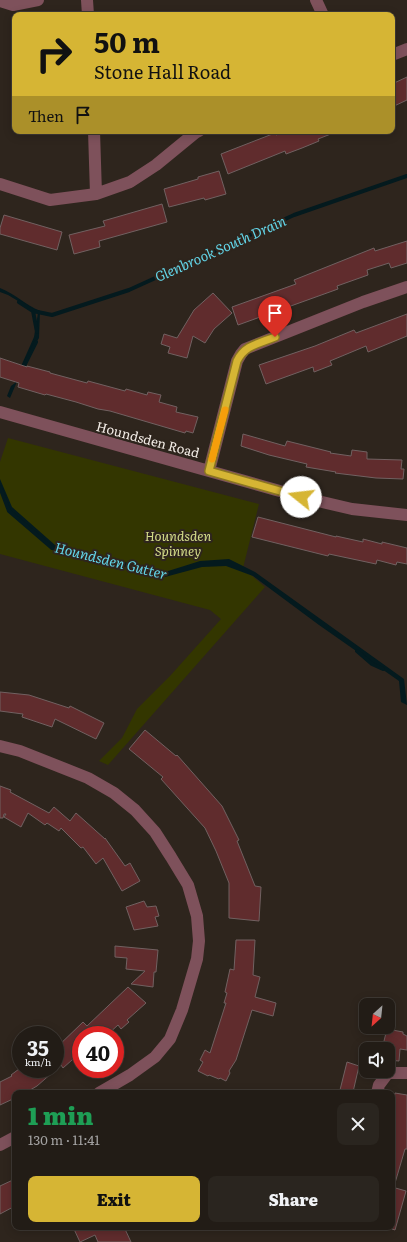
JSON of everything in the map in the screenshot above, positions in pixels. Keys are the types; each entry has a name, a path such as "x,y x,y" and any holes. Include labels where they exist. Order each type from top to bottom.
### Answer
{"street":[{"path":"0,1 13,5 38,0"},
{"path":"87,0 88,12"},
{"path":"316,0 322,12"},
{"path":"395,53 407,48"},
{"path":"94,134 96,194"},
{"path":"0,184 50,200 96,194 130,182 156,165 194,134"},
{"path":"209,471 237,361 245,349 362,302 407,288"},
{"name":"Houndsden Road","path":"0,412 301,497 344,507 407,515"},
{"path":"0,746 88,778 114,793 135,810 155,832 188,885 197,916 199,941 197,959 182,1010 170,1039 155,1057 130,1075 104,1090"},
{"path":"378,1090 379,1085 388,1073 407,1073"},
{"path":"0,1145 12,1139"}],"green space":[{"name":"Houndsden Spinney","path":"8,438 259,504 243,568 265,587 108,765 99,761 122,738 137,709 170,676 221,619 210,610 0,554 0,462"}],"water":[{"path":"0,288 40,311 39,338 27,358 10,398 7,396 11,386 15,383 34,337 38,313 8,295 0,292"},
{"path":"0,479 12,507 55,545 165,572 200,561 229,559 255,572 404,679 407,705 401,702 399,681 319,625 253,576 226,566 202,567 165,577 52,548 9,509 0,489"}],"building":[{"path":"407,77 407,100 395,106 395,83"},
{"path":"272,134 331,134 302,148 286,154 285,151 228,174 221,154"},
{"path":"219,171 226,194 169,207 164,189"},
{"path":"162,204 167,222 99,241 100,247 74,254 69,235 105,226 103,221"},
{"path":"4,215 62,232 57,250 0,234 0,228"},
{"path":"407,241 407,263 391,268 389,263 367,270 368,275 337,286 338,289 238,325 232,307 296,284 294,280 374,248 375,251"},
{"path":"213,293 232,313 214,329 205,343 193,336 187,358 168,353 170,347 161,344 164,334 177,338 194,310"},
{"path":"407,314 407,336 368,352 366,346 330,361 332,365 314,372 313,367 266,384 259,365 315,346 354,330 356,333"},
{"path":"0,358 87,383 88,381 147,395 148,392 161,395 159,402 177,407 176,412 198,417 193,433 186,431 185,433 110,411 18,387 19,383 0,377"},
{"path":"243,434 285,446 287,441 331,452 330,453 351,456 352,450 367,452 367,459 402,460 401,469 404,469 403,479 376,478 335,473 336,472 306,467 307,464 269,455 241,446"},
{"path":"258,517 336,537 363,542 363,539 407,548 407,564 397,562 396,565 377,560 376,564 329,554 328,556 252,537"},
{"path":"0,692 29,695 69,708 70,706 104,723 96,739 55,719 52,727 22,717 23,714 0,711"},
{"path":"145,730 176,756 177,755 222,806 239,840 237,841 255,886 261,887 259,921 229,918 229,883 205,828 161,779 163,777 129,749"},
{"path":"0,786 11,790 10,792 49,813 54,807 70,821 76,813 105,838 125,866 130,863 140,881 122,891 103,858 96,864 83,847 81,848 61,828 59,831 47,823 45,825 28,813 21,827 4,817 6,814 4,814 3,818 0,818"},
{"path":"144,901 147,907 156,906 159,916 155,917 158,926 134,930 126,907"},
{"path":"236,940 255,940 253,975 260,977 255,997 276,1003 273,1016 252,1010 236,1060 229,1071 230,1073 226,1081 220,1078 208,1076 198,1071 203,1062 200,1060 205,1050 210,1053 226,1003 224,1003 227,993 225,992 230,969 234,970"},
{"path":"115,946 158,950 153,987 131,984 145,971 126,969 127,958 115,957"},
{"path":"128,987 146,1003 127,1020 129,1022 124,1026 118,1025 87,1026"},
{"path":"83,1022 87,1026 79,1026"},
{"path":"395,1030 403,1032 403,1034 407,1036 407,1050 400,1049 399,1061 395,1061 395,1042 384,1042 386,1034 395,1034"},
{"path":"72,1033 72,1060 64,1067 64,1040"},
{"path":"347,1062 359,1066 353,1090 340,1090"},
{"path":"12,1076 12,1078 46,1078 30,1090 12,1090 12,1099 0,1105 0,1082"},
{"path":"395,1093 407,1095 407,1149 405,1149 395,1183"},
{"path":"12,1180 12,1208 0,1214 0,1186"},
{"path":"395,1188 406,1191 395,1230"},
{"path":"74,1230 125,1230 131,1242 98,1242 95,1235 80,1242"}],"waterway":[{"name":"Glenbrook South Drain","path":"19,302 33,311 52,315 129,290 294,215 407,176"},
{"name":"Houndsden Gutter","path":"33,311 37,332"},
{"name":"Houndsden Gutter","path":"22,370 36,342"},
{"name":"Houndsden Gutter","path":"0,487 9,511 52,548 57,549"},
{"name":"Houndsden Gutter","path":"357,651 372,664 383,669"}],"slow traffic":[{"path":"212,459 225,410"}],"route":[{"path":"275,337 245,349 237,361 209,471 301,497"}]}
